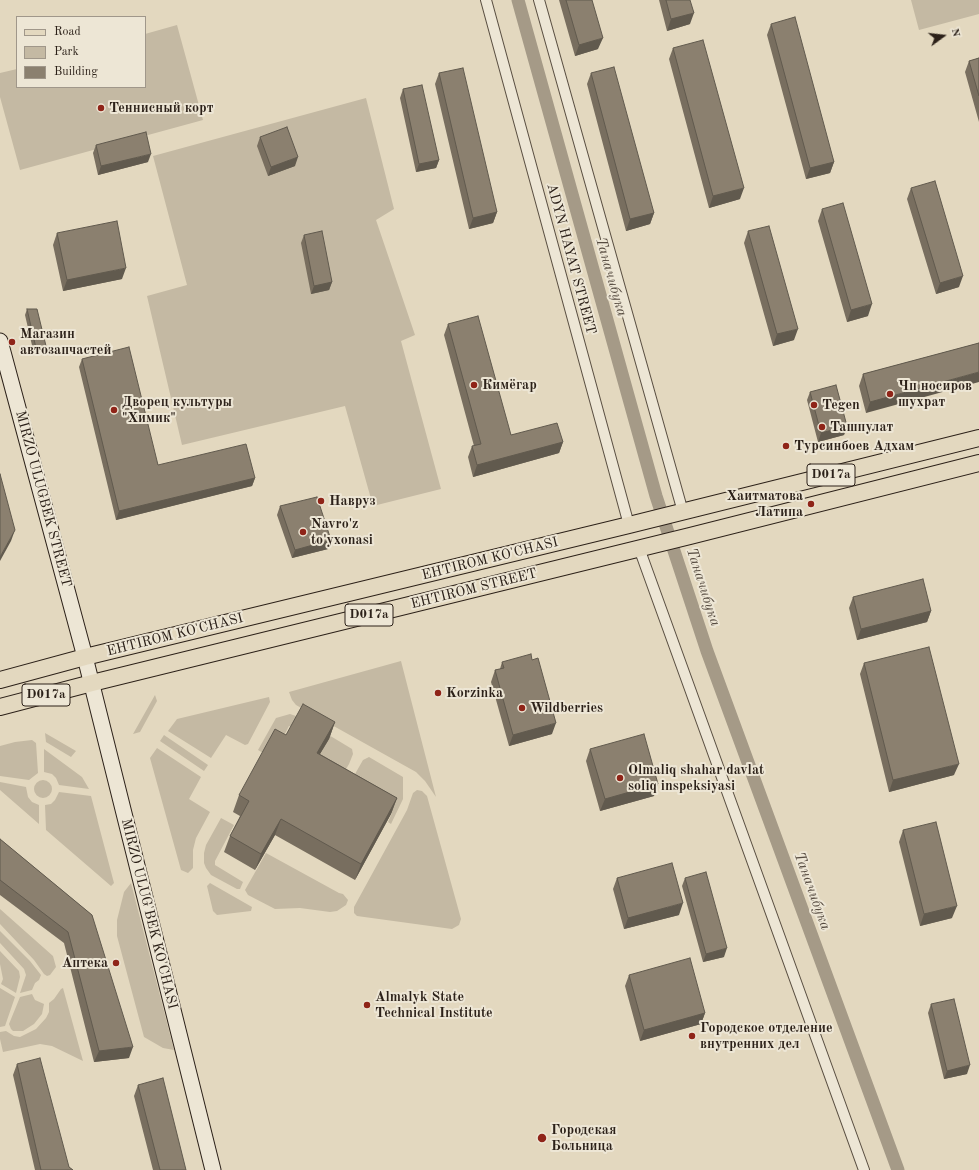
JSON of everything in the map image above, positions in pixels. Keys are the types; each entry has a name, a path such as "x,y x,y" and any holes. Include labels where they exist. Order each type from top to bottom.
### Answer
{"main road":[{"name":"MIRZO ULUGBEK STREET","path":"0,341 85,657"},
{"name":"EHTIROM KO'CHASI","path":"0,680 85,657 683,512 979,438"},
{"name":"D017a","path":"643,548 979,463"},
{"name":"EHTIROM STREET","path":"92,683 643,548"},
{"name":"MIRZO ULUG'BEK KO'CHASI","path":"85,657 212,1170"},
{"name":"D017a","path":"0,707 92,683"}],"street":[{"name":"ADYN HAYAT STREET","path":"486,0 629,525"},
{"path":"539,0 683,512"},
{"path":"643,548 666,622 864,1170"}],"green space":[{"path":"911,0 979,0 979,14 919,30"},
{"name":"Теннисный корт","path":"177,25 203,120 20,170 0,97 0,73 16,69 16,88 146,88 146,34"},
{"path":"366,98 394,209 376,220 415,335 401,341 441,489 373,506 345,406 182,445 147,296 187,285 153,156"},
{"path":"401,661 436,797 425,781 416,772 296,705 289,692"},
{"path":"155,695 157,701 140,732 133,734"},
{"path":"269,697 270,702 248,744 245,745 226,735 211,758 168,731 177,719"},
{"path":"290,714 299,717 352,749 353,754 349,764 338,783 312,769 329,738 297,720 292,727 289,726 277,749 263,753 258,750 276,718"},
{"path":"45,733 76,751 71,757 46,742"},
{"path":"164,735 208,765 204,771 160,741"},
{"path":"32,740 36,743 38,773 29,780 0,776 0,746"},
{"path":"157,748 201,777 189,799 210,812 196,838 193,850 193,868 188,873 181,870 150,758"},
{"path":"44,749 82,777 89,789 59,785 56,778 52,774 44,772"},
{"path":"369,757 403,777 403,799 391,824 388,822 392,813 347,788 363,760"},
{"path":"43,780 49,783 52,789 49,795 43,798 37,795 34,789 37,783"},
{"path":"0,782 26,787 28,797 32,802 39,805 39,824 0,790"},
{"path":"417,790 422,791 427,796 461,919 459,925 452,929 357,916 354,913 354,907 407,810 413,793"},
{"path":"59,792 91,796 114,883 111,886 46,830 45,805 51,804"},
{"path":"221,818 234,825 215,861 215,865 243,882 240,889 237,889 211,875 204,863 206,845"},
{"path":"266,853 343,894 348,900 346,905 337,911 330,912 300,908 275,909 248,895 245,890"},
{"path":"131,883 174,1050 163,1048 144,1037 117,936 117,920 124,892"},
{"path":"210,883 252,907 251,911 217,915 213,911 207,886"},
{"path":"0,909 53,956 56,967 50,975 47,976 44,974 34,960 0,924"},
{"path":"0,931 30,961 41,975 32,990 20,993 26,975 24,969 0,943"},
{"path":"0,951 19,971 20,977 16,993 1,984 3,979 0,964"},
{"path":"0,988 15,997 5,1026 0,1027"},
{"path":"63,988 83,1061 52,1046 40,1044 3,1052 0,1032 6,1031 14,1036 20,1037 36,1029 46,1018 49,1012 49,1003"},
{"path":"32,994 35,1000 44,1004 42,1014 34,1024 23,1031 13,1031 9,1024 20,997"}],"building":[{"path":"566,0 592,0 603,38 579,45"},
{"path":"666,0 690,0 694,13 671,19"},
{"path":"795,17 834,162 810,168 771,24"},
{"path":"703,40 744,188 713,196 673,48"},
{"path":"979,58 979,96 969,61"},
{"path":"614,67 654,213 630,219 591,73"},
{"path":"463,68 497,212 473,218 439,73"},
{"path":"422,85 439,160 419,164 403,89"},
{"path":"287,127 298,157 271,167 260,137"},
{"path":"146,132 151,154 101,166 96,145"},
{"path":"935,181 963,276 940,283 911,188"},
{"path":"843,203 872,304 851,310 822,209"},
{"path":"117,221 126,268 67,280 57,233"},
{"path":"769,226 798,329 777,334 748,231"},
{"path":"322,231 332,282 314,286 304,235"},
{"path":"27,309 37,309 46,346 36,348"},
{"name":"Кимёгар","path":"478,316 511,435 557,423 563,442 477,465 472,446 481,444 448,324"},
{"path":"979,343 979,372 870,402 863,374"},
{"name":"Дворец культуры \"Химик\"","path":"129,347 158,465 246,444 255,478 119,511 82,359"},
{"path":"836,385 847,426 821,433 810,392"},
{"path":"0,474 15,530 0,557"},
{"name":"Navro'z to'yxonasi","path":"317,497 331,540 295,550 280,506"},
{"path":"923,579 931,611 861,629 853,597"},
{"path":"929,647 959,764 893,780 864,663"},
{"name":"Wildberries","path":"531,654 532,660 538,658 556,723 513,735 495,670 504,668 502,662"},
{"path":"303,704 335,722 317,753 397,798 361,864 281,819 261,854 230,836 249,801 239,795 275,729 286,735"},
{"name":"Olmaliq shahar davlat soliq inspeksiyasi","path":"644,734 658,784 605,799 590,749"},
{"path":"936,822 957,906 924,914 903,830"},
{"path":"0,839 92,915 133,1047 99,1051 68,932 0,880"},
{"path":"672,863 683,903 628,918 617,878"},
{"path":"706,872 727,948 706,954 685,878"},
{"path":"690,958 705,1013 644,1030 629,975"},
{"path":"954,999 970,1065 947,1071 931,1004"},
{"path":"40,1058 69,1167 73,1170 41,1170 17,1064"},
{"path":"163,1078 186,1170 160,1170 138,1085"}],"waterway":[{"name":"Таначибука","path":"518,0 656,496 707,651 898,1170"}],"place":[{"name":"Теннисный корт","path":"101,108"},
{"name":"Магазин автозапчастей","path":"12,342"},
{"name":"Кимёгар","path":"474,385"},
{"name":"Чп носиров шухрат","path":"890,394"},
{"name":"Tegen","path":"814,405"},
{"name":"Дворец культуры \"Химик\"","path":"114,410"},
{"name":"Ташпулат","path":"822,427"},
{"name":"Турсинбоев Адхам","path":"786,446"},
{"name":"Навруз","path":"321,501"},
{"name":"Хаитматова Латипа","path":"811,504"},
{"name":"Navro'z to'yxonasi","path":"303,532"},
{"name":"Korzinka","path":"438,693"},
{"name":"Wildberries","path":"522,708"},
{"name":"Olmaliq shahar davlat soliq inspeksiyasi","path":"620,778"},
{"name":"Аптека","path":"116,963"},
{"name":"Almalyk State Technical Institute","path":"367,1005"},
{"name":"Городское отделение внутренних дел","path":"692,1036"},
{"name":"Городская Больница","path":"542,1138"}]}
